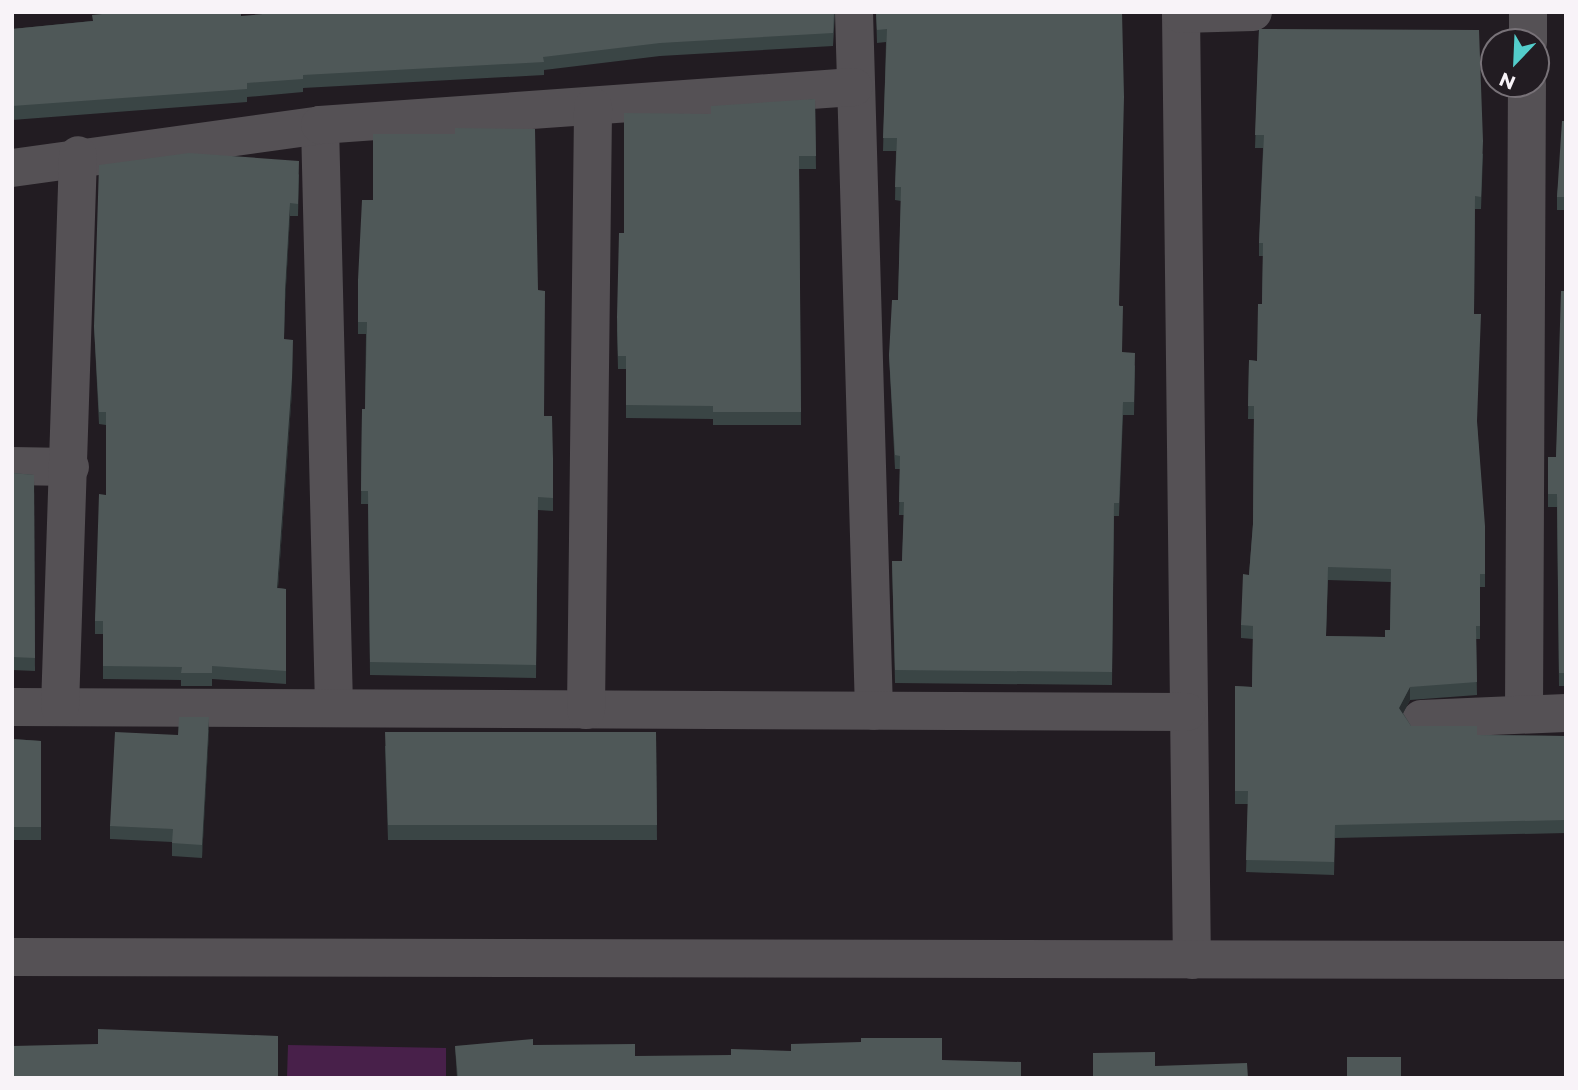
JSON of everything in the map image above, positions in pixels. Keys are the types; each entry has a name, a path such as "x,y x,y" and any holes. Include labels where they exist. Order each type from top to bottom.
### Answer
{"street":[{"path":"854,12 853,87 874,711"},
{"path":"1192,960 1187,712 1181,13 1253,12"},
{"path":"12,168 78,156 320,125 853,87"},
{"path":"1524,712 1527,98"},
{"path":"586,710 593,107"},
{"path":"320,125 334,707"},
{"path":"60,707 70,467 78,156"},
{"path":"12,466 70,467"},
{"path":"12,708 1187,712"},
{"path":"1421,719 1524,712 1566,713"},
{"path":"12,957 1566,960"}],"shaded area":[{"path":"288,1045 446,1048 446,1078 287,1078"}],"building":[{"path":"122,12 241,12 241,16 286,12 834,12 833,33 660,43 543,57 544,62 303,75 303,79 247,83 247,89 12,106 12,29 93,21 92,15"},
{"path":"876,12 1122,12 1124,97 1119,306 1123,306 1122,352 1135,353 1134,402 1123,402 1119,503 1114,503 1112,672 895,670 892,561 902,561 904,502 899,502 900,456 895,455 889,355 892,300 898,300 901,187 895,187 897,138 883,138 887,29 877,30"},
{"path":"1259,29 1479,30 1483,141 1481,197 1475,196 1474,314 1481,314 1477,421 1485,526 1485,574 1480,574 1480,626 1476,626 1477,682 1410,687 1399,708 1411,726 1477,726 1477,735 1566,736 1566,820 1335,825 1334,862 1246,860 1248,791 1235,791 1235,686 1252,687 1253,626 1241,625 1243,574 1249,575 1253,524 1254,406 1248,406 1249,360 1257,361 1258,304 1262,304 1263,243 1259,243 1264,135 1255,135","holes":["1328,567 1391,569 1390,630 1385,630 1385,637 1326,636"]},
{"path":"815,99 816,156 799,156 801,412 713,412 713,406 626,405 626,356 618,356 617,317 619,233 624,233 624,113 711,114 711,106"},
{"path":"1562,121 1566,121 1566,197 1557,197"},
{"path":"455,128 535,129 538,290 545,291 544,416 552,416 553,459 553,498 538,497 536,665 370,662 368,491 361,491 367,322 358,322 362,200 373,200 373,134 455,134"},
{"path":"189,153 299,161 298,204 290,203 285,290 284,339 293,340 292,378 277,588 286,589 286,671 212,666 212,673 181,673 182,667 103,666 103,621 95,621 99,494 106,495 106,412 99,412 94,326 99,165"},
{"path":"1561,291 1566,291 1566,673 1559,673 1557,494 1548,494 1548,457 1556,457"},
{"path":"12,473 34,475 35,658 12,657"},
{"path":"179,717 209,717 202,845 172,843 173,829 110,826 115,732 178,735"},
{"path":"385,732 656,732 657,825 388,825"},
{"path":"12,739 41,741 41,827 12,827"},
{"path":"98,1029 278,1036 278,1078 12,1078 12,1046 98,1044"},
{"path":"861,1038 942,1038 942,1060 1021,1062 1021,1078 458,1078 455,1046 533,1039 533,1045 635,1044 635,1056 731,1055 731,1049 791,1051 791,1044 861,1042"},
{"path":"1155,1052 1155,1066 1247,1063 1248,1078 1093,1078 1093,1053"},
{"path":"1347,1057 1401,1057 1401,1078 1347,1078"}]}
